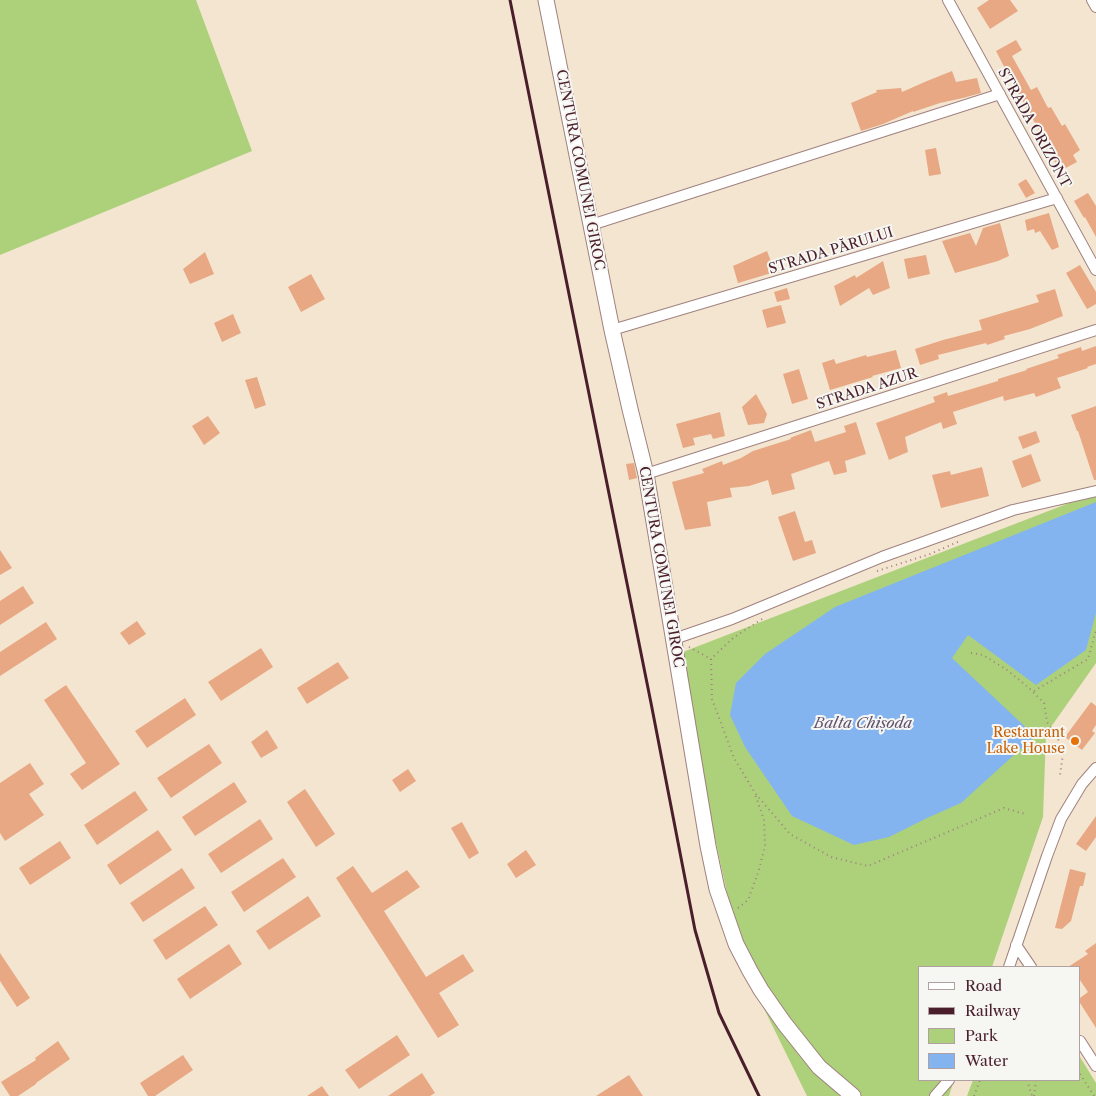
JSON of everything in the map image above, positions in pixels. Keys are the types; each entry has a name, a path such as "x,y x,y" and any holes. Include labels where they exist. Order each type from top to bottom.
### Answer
{"main road":[{"name":"CENTURA COMUNEI GIROC","path":"546,0 612,330 646,474 658,554 717,889 736,944 750,971 773,1007 819,1067 853,1096"}],"street":[{"name":"STRADA ORIZONT","path":"948,0 1096,270"},
{"path":"1092,0 1096,7"},
{"path":"591,225 1000,94"},
{"name":"STRADA PĂRULUI","path":"612,330 1057,198"},
{"name":"STRADA AZUR","path":"646,474 1096,330"},
{"path":"674,639 732,619 882,556 1013,510 1096,491"},
{"path":"1008,966 1061,819 1082,784 1096,768"},
{"path":"1016,945 1030,966"},
{"path":"1081,1043 1096,1066"},
{"path":"935,1096 948,1081"}],"path":[{"path":"873,573 930,554 961,541"},
{"path":"764,618 733,638 711,659 712,699 734,758 755,793 790,834 831,857 868,866 1004,808 1025,814"},
{"path":"1033,691 1088,659 1096,630"},
{"path":"674,639 711,659"},
{"path":"971,653 983,655 1007,670 1033,691 1044,704 1047,722 1058,739 1063,754 1060,775"},
{"path":"727,918 748,900 765,846 764,820 755,793"},
{"path":"1081,1076 1094,1096"},
{"path":"974,1096 980,1081"},
{"path":"1027,1081 1033,1096"},
{"path":"1033,1096 1036,1081"}],"green space":[{"path":"0,0 196,0 252,151 0,255"},
{"path":"1096,496 1096,663 1046,734 1043,817 992,966 918,966 918,1081 954,1081 949,1096 807,1096 743,966 675,655 1077,500"},
{"path":"1081,1059 1096,1083 1096,1096 967,1096 973,1081 1081,1081"}],"water":[{"name":"Balta Chișoda","path":"1096,502 1096,613 1086,650 1036,685 968,635 952,658 1035,736 961,803 889,837 854,845 792,816 745,747 730,715 736,683 765,654 835,607"}],"building":[{"path":"989,0 1010,0 1018,11 990,29 977,8"},
{"path":"1016,40 1022,50 1012,56 1031,90 1037,87 1048,108 1051,107 1062,126 1065,124 1080,150 1073,155 1077,162 1060,171 996,51"},
{"path":"952,71 956,82 977,78 981,93 913,111 861,131 851,103 877,92 876,90 901,88 902,92"},
{"path":"936,148 941,174 929,176 925,150"},
{"path":"1026,179 1035,193 1026,198 1018,184"},
{"path":"1088,193 1096,206 1096,237 1074,201"},
{"path":"1049,213 1059,247 1052,250 1040,231 1035,233 1034,229 1027,231 1025,220"},
{"path":"1000,223 1009,256 955,273 942,241 970,233 976,246 983,228"},
{"path":"767,251 775,272 738,283 733,266"},
{"path":"205,252 214,274 190,284 183,269"},
{"path":"926,255 930,274 908,279 904,259"},
{"path":"883,261 890,288 873,295 869,288 840,306 834,286 855,275 856,278"},
{"path":"1080,265 1096,292 1096,304 1087,309 1066,273"},
{"path":"311,274 325,299 301,312 288,287"},
{"path":"787,288 790,299 777,302 774,292"},
{"path":"1055,289 1063,316 1030,329 1004,336 1005,339 987,345 986,343 938,355 939,359 920,365 915,349 982,330 979,320 1039,302 1036,295"},
{"path":"781,305 786,323 767,328 762,310"},
{"path":"233,314 241,333 222,342 214,323"},
{"path":"1096,346 1096,364 1057,378 1061,388 1036,397 1034,393 1004,401 1003,396 953,412 957,424 943,429 941,422 905,437 908,452 889,460 876,423 935,402 933,397 947,392 948,396 998,381 998,379 1059,358 1057,355 1081,347 1082,351"},
{"path":"896,350 901,368 830,390 822,363 834,359 836,364 866,355 867,357"},
{"path":"799,369 808,399 792,404 783,374"},
{"path":"257,377 266,405 255,409 245,380"},
{"path":"756,394 767,414 764,423 748,425 742,407"},
{"path":"1096,406 1096,480 1094,480 1071,415"},
{"path":"720,412 725,436 713,439 711,434 693,438 695,445 683,448 676,424"},
{"path":"208,416 220,433 204,445 192,426"},
{"path":"856,422 866,454 845,461 847,472 834,475 829,461 791,474 795,489 772,495 768,480 749,486 730,488 732,497 707,502 711,526 685,530 672,482 704,473 702,469 722,461 723,465 753,451 791,439 811,430 815,442 846,432 844,426"},
{"path":"1036,431 1040,442 1023,449 1018,437"},
{"path":"1031,454 1041,481 1022,488 1012,461"},
{"path":"634,463 637,478 629,480 626,464"},
{"path":"982,467 989,496 941,508 932,475 950,471 951,475"},
{"path":"795,511 805,542 812,540 816,553 793,561 778,517"},
{"path":"0,550 12,568 0,575"},
{"path":"23,586 34,603 0,625 0,601"},
{"path":"137,621 146,634 129,645 120,633"},
{"path":"46,622 57,639 0,676 0,652"},
{"path":"261,648 273,667 221,701 208,682"},
{"path":"338,662 349,678 307,704 297,688"},
{"path":"66,685 120,764 82,790 70,774 86,763 44,700"},
{"path":"185,698 196,715 147,748 135,731"},
{"path":"1091,702 1096,706 1096,725 1092,731 1095,733 1082,750 1065,737"},
{"path":"267,730 278,748 261,758 251,742"},
{"path":"209,744 222,763 171,798 157,778"},
{"path":"30,763 44,784 29,794 44,815 5,841 0,833 0,783"},
{"path":"408,769 416,781 400,792 392,780"},
{"path":"234,782 247,802 195,836 182,817"},
{"path":"305,789 335,834 316,847 287,802"},
{"path":"135,791 148,810 97,845 84,825"},
{"path":"1096,816 1096,837 1086,851 1076,844"},
{"path":"260,819 273,839 221,873 208,854"},
{"path":"462,822 479,853 469,859 451,828"},
{"path":"158,830 172,850 120,885 107,865"},
{"path":"60,841 71,858 30,885 19,868"},
{"path":"526,850 536,865 516,878 507,864"},
{"path":"283,858 296,877 244,912 231,892"},
{"path":"353,866 372,893 407,870 420,887 384,911 426,977 463,954 474,971 439,993 459,1025 438,1038 336,878"},
{"path":"182,868 195,888 143,922 130,903"},
{"path":"1070,869 1086,873 1083,886 1080,886 1071,921 1062,929 1055,928"},
{"path":"308,896 321,916 269,950 256,931"},
{"path":"205,906 218,925 166,960 153,940"},
{"path":"1096,943 1096,1028 1081,1005 1081,997 1088,992 1081,982 1081,966 1070,966 1088,954 1085,951"},
{"path":"229,944 242,964 190,999 177,979"},
{"path":"0,953 30,998 17,1007 0,981"},
{"path":"397,1035 410,1055 359,1089 345,1070"},
{"path":"58,1041 70,1059 18,1096 10,1096 1,1082 36,1060 35,1058"},
{"path":"183,1055 193,1070 155,1096 148,1096 140,1083"},
{"path":"422,1073 435,1093 430,1096 388,1096"},
{"path":"629,1075 643,1096 596,1096"},
{"path":"322,1086 329,1096 307,1096"}],"railway":[{"path":"510,0 695,930 719,1013 759,1096"}],"place":[{"name":"Restaurant Lake House","path":"1075,741"}]}
